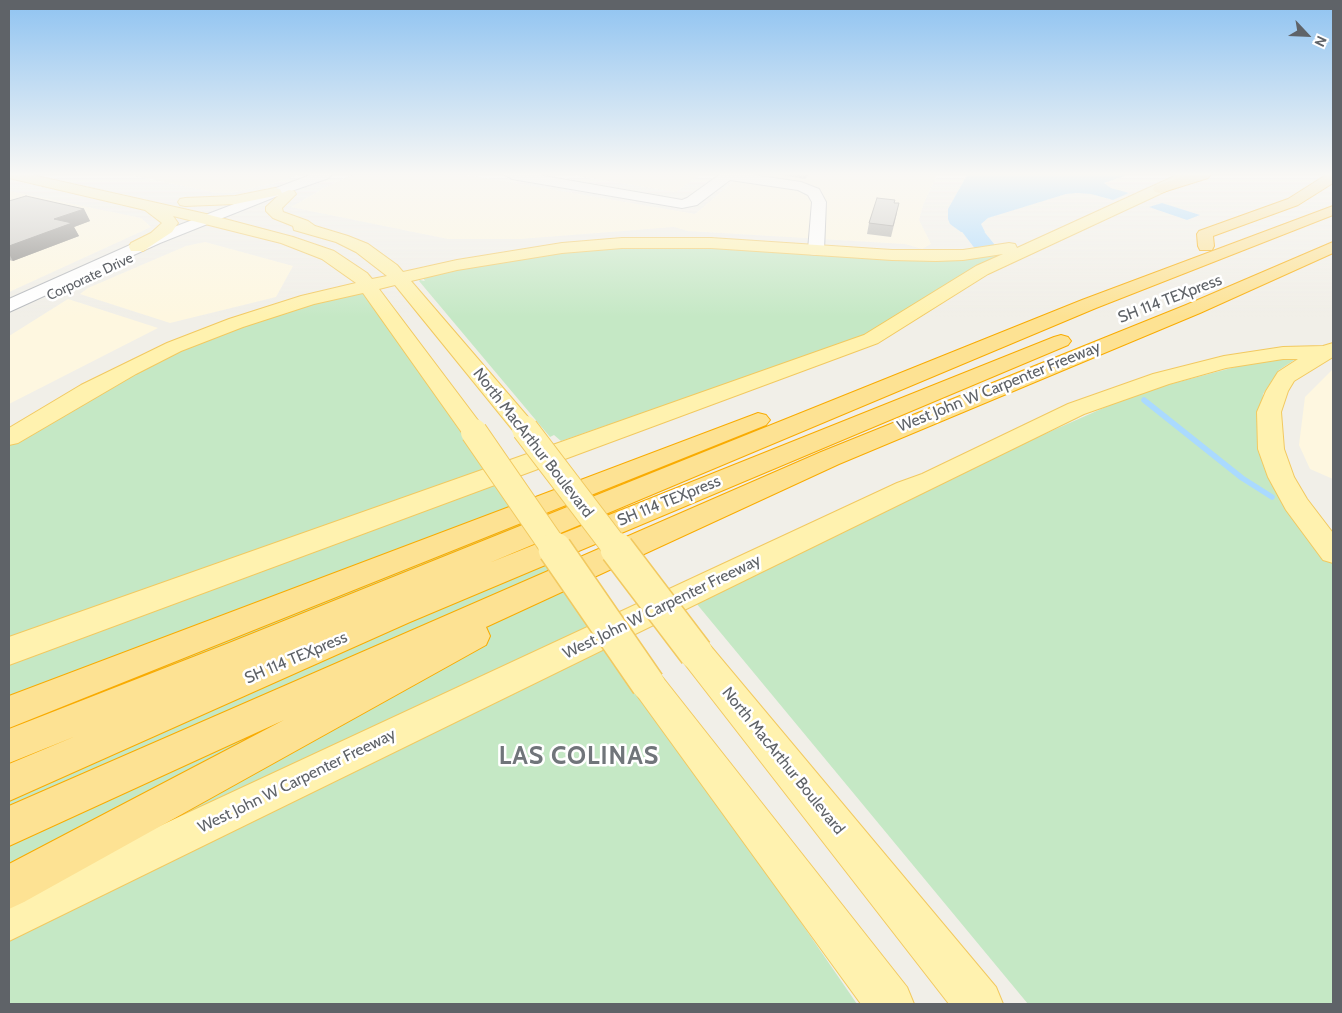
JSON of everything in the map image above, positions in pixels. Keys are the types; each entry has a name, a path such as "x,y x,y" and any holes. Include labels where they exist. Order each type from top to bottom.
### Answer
{"highway":[{"path":"1206,246 1205,234 1237,222"},
{"path":"9,712 868,376 1043,315 1206,246 1269,222"},
{"name":"SH 114 TEXpress","path":"9,746 259,646 1089,304 1301,222"},
{"name":"SH 114 TEXpress","path":"9,783 390,617 643,511 987,370 1230,275 1333,230"},
{"name":"West John W Carpenter Freeway","path":"9,826 830,458 1263,279 1333,248"},
{"path":"1263,279 1299,275 1333,260"},
{"path":"9,886 388,681 514,616 746,511 830,458"}],"main road":[{"path":"137,247 166,229 170,222"},
{"name":"North MacArthur Boulevard","path":"238,222 310,247 341,262 361,277 474,432 648,684 890,1004"},
{"name":"North MacArthur Boulevard","path":"260,222 308,229 362,248 391,269 525,429 696,653 980,1004"},
{"path":"297,222 308,229"},
{"path":"9,651 871,339 982,270 1084,222"},
{"path":"9,438 89,390 166,351 236,323 308,300 509,256 606,244 711,243 892,255 963,255 1000,250 1042,241"},
{"path":"308,300 326,291 334,283 341,262"},
{"path":"1329,351 1296,368 1286,377 1272,401 1269,412 1269,429 1271,449 1281,477 1309,523 1333,553"},
{"name":"West John W Carpenter Freeway","path":"9,919 906,489 931,480 1076,409 1161,379 1224,362 1283,353 1329,351"}],"street":[{"name":"Corporate Drive","path":"9,317 38,296 137,247 208,222"},
{"name":"Corporate Drive","path":"9,306 141,254 211,222"},
{"path":"816,250 818,222"}],"shaded area":[{"path":"9,222 146,222 151,227 9,292"},
{"path":"366,222 920,222 931,244 922,249 905,244 688,231 674,227 520,239 448,239"},
{"path":"205,242 293,266 276,297 170,323 80,294 88,288 186,246"},
{"path":"68,299 158,328 9,404 9,336"},
{"path":"1333,369 1333,479 1310,469 1299,445 1305,397"}],"green space":[{"path":"649,245 1002,254 890,321 850,342 561,441 554,435 550,437 419,281 425,281 423,278 428,276 519,257"},
{"path":"366,289 857,1004 9,1004 9,444 97,387 237,324"},
{"path":"1295,355 1299,357 1279,370 1263,394 1259,437 1298,525 1333,563 1333,1004 1028,1004 696,603 1040,436 1117,402 1167,385 1239,366"}],"water":[{"path":"949,222 983,222 981,224 985,232 961,232"}],"building":[{"path":"9,222 72,223 9,246"},
{"path":"869,222 894,222 893,226"}],"waterway":[{"path":"967,222 966,224 984,245"},
{"path":"1144,400 1242,478 1272,497"}],"district":[{"name":"LAS COLINAS","path":"579,757"}]}
